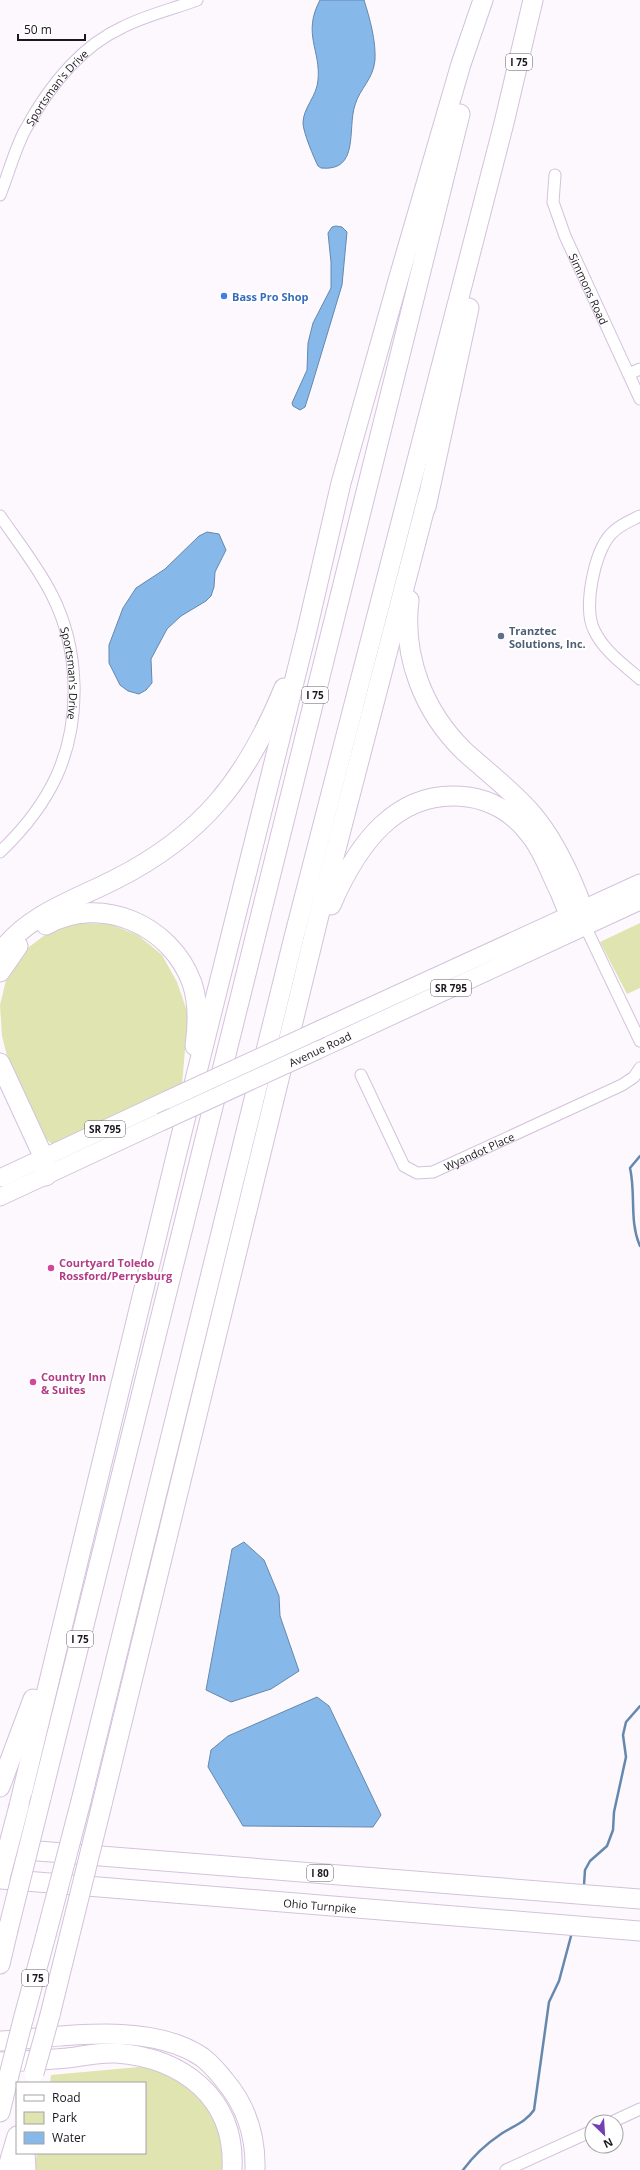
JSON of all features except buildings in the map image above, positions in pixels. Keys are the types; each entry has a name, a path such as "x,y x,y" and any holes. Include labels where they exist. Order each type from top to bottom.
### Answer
{"highway":[{"path":"0,1878 19,1806 177,1152 307,630 341,483 399,276 465,52 483,0"},
{"name":"I 75","path":"0,1964 40,1798 488,0"},
{"name":"I 75","path":"0,2112 5,2069 23,2020 81,1801 294,937 504,123 533,0"},
{"path":"33,2080 102,1804 190,1440 312,952 322,903 428,496 504,152 504,123"},
{"path":"428,496 409,605 409,645 419,684 427,702 449,735 518,799 544,829 555,846 579,916"},
{"path":"0,953 14,936 35,919 144,865 167,850 207,815 228,791 254,750 283,690 307,630"},
{"path":"312,952 339,887 353,863 375,832 396,813 407,806 419,801 445,795 465,796 484,801 497,806 518,821 528,831 579,916"},
{"path":"0,972 10,954 30,935 50,922 76,914 102,913 129,919 153,931 173,949 187,972 192,984 197,1011 195,1044 177,1152"},
{"path":"0,1062 40,1165"},
{"path":"0,1090 40,1165"},
{"path":"1,1785 43,1669 55,1653"},
{"name":"I 80","path":"0,1848 640,1899"},
{"name":"Ohio Turnpike","path":"0,1878 640,1931"},
{"path":"0,2041 112,2034 139,2035 154,2037 191,2050 212,2066 238,2096 252,2129 255,2170"},
{"path":"5,2069 114,2052 152,2059 171,2066 197,2082 218,2108 229,2133 232,2146 232,2170"},
{"path":"8,2170 16,2140"},
{"path":"26,2154 26,2170"}],"main road":[{"name":"Avenue Road","path":"0,1178 162,1122 318,1050 579,916 640,883"},
{"name":"Avenue Road","path":"0,1197 40,1165 167,1100 321,1029 579,916 640,901"}],"street":[{"name":"Sportsman's Drive","path":"0,195 24,134 41,105 66,71 102,38 122,27 197,0"},
{"name":"Simmons Road","path":"555,174 553,202 566,236 640,399"},
{"path":"628,374 640,369"},
{"name":"Sportsman's Drive","path":"0,516 53,596 69,641 73,666 74,693 72,720 58,774 39,807 20,832 0,852"},
{"path":"640,516 616,529 603,545 596,566 589,607 590,622 597,635 606,647 640,679"},
{"path":"579,916 640,1041"},
{"name":"Wyandot Place","path":"361,1075 404,1166 424,1174 433,1172 622,1085 634,1077 640,1068"},
{"path":"624,2116 640,2109"},
{"path":"506,2170 584,2135"}],"green space":[{"path":"79,923 110,924 138,935 162,955 177,982 188,1014 182,1085 55,1147 39,1132 9,1064 2,1036 0,1005 7,976 25,950 49,932"},
{"path":"640,923 640,988 627,994 600,942"},
{"path":"139,2067 162,2069 190,2086 211,2111 223,2141 225,2170 34,2170 37,2154 146,2154 146,2082 50,2082 51,2075"}],"water":[{"path":"320,0 364,0 375,45 375,60 372,73 355,105 350,147 347,156 342,163 333,167 321,168 318,166 311,151 303,123 305,112 315,91 318,80 317,60 312,32 315,12"},
{"path":"332,227 342,227 347,232 342,285 305,407 300,410 293,406 292,403 307,370 308,343 313,323 331,288 331,262 328,233"},
{"path":"207,532 219,534 226,550 215,572 214,587 211,596 206,601 181,616 167,629 151,659 152,683 146,690 139,694 128,691 120,685 109,663 109,645 123,608 136,588 165,569 199,536"},
{"path":"244,1542 264,1560 279,1596 280,1616 299,1671 271,1689 231,1702 206,1690 232,1549"},
{"path":"317,1697 329,1706 381,1815 373,1827 243,1826 208,1767 211,1750 228,1736"}],"waterway":[{"path":"640,1156 630,1168 633,1188 635,1227 640,1246"},
{"path":"584,1885 585,1870 590,1861 607,1846 613,1830 614,1812 626,1757 623,1735 626,1722 640,1706"},
{"path":"463,2170 471,2159 485,2146 501,2134 523,2121 534,2110 549,2002 559,1981 571,1936"}],"place":[{"name":"Bass Pro Shop","path":"224,296"},
{"name":"Tranztec Solutions, Inc.","path":"501,636"},
{"name":"Courtyard Toledo Rossford/Perrysburg","path":"51,1268"},
{"name":"Country Inn & Suites","path":"33,1382"}]}
